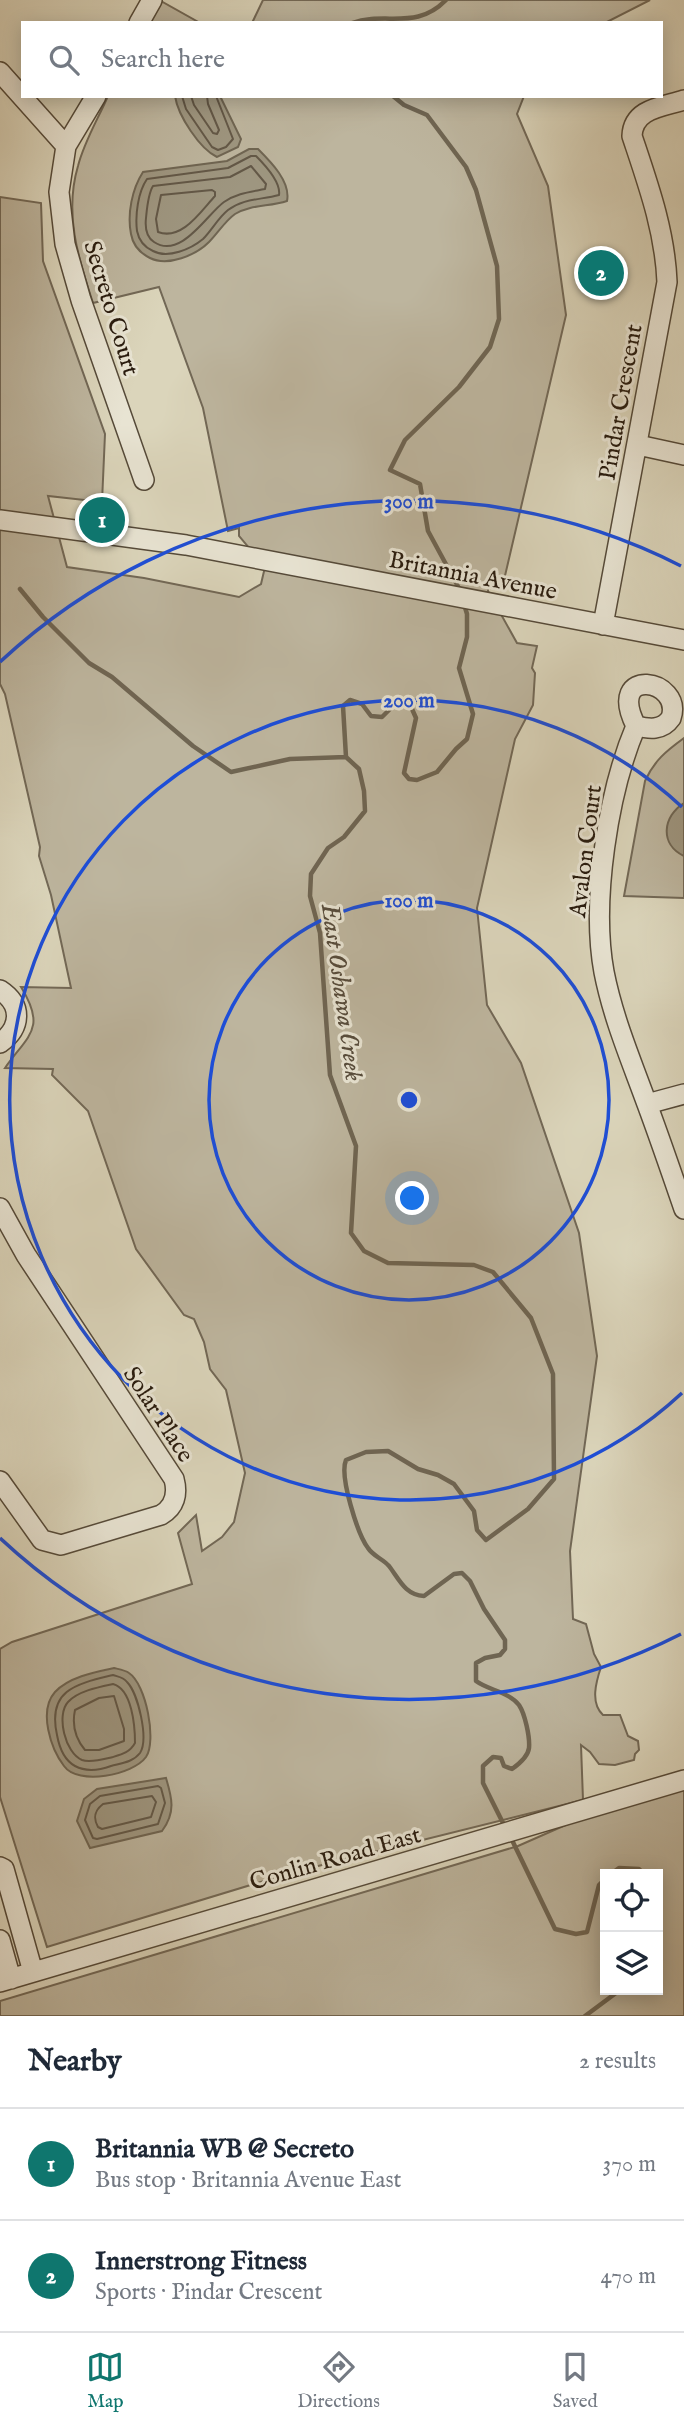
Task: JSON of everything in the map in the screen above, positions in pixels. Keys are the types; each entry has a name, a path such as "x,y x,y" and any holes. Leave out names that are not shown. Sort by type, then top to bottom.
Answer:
{"street":[{"path":"140,21 152,0"},
{"path":"0,72 21,96"},
{"path":"23,98 66,146 95,98"},
{"name":"Pindar Crescent","path":"603,625 638,445 676,281 666,259 660,225 632,136 632,126 641,115 684,100"},
{"name":"Secreto Court","path":"66,146 59,192 65,244 85,313 144,480"},
{"path":"638,445 684,455"},
{"name":"Britannia Avenue","path":"0,520 137,537 253,557 684,640"},
{"name":"Avalon Court","path":"636,726 624,761 610,821 600,903 600,941 611,1003 684,1209"},
{"path":"0,975 4,993 16,1011 16,1021 10,1036 0,1043"},
{"path":"647,1104 684,1094"},
{"name":"Solar Place","path":"0,1208 26,1255 174,1479 176,1489 174,1502 169,1510 161,1515 61,1545 42,1540 0,1481"},
{"name":"Conlin Road East","path":"6,1981 684,1780"},
{"path":"0,1867 4,1869 33,1972"},
{"path":"0,1940 6,1981"}],"shaded area":[{"path":"159,0 196,21 148,21"},
{"path":"263,0 650,0 609,21 253,21"},
{"path":"107,98 523,98 517,114 548,186 566,315 504,580 488,578 488,591 517,643 537,646 532,668 535,673 533,705 515,739 477,908 487,1005 521,1063 579,1233 597,1356 570,1551 573,1619 586,1624 594,1654 601,1667 595,1692 596,1705 603,1715 620,1715 628,1736 638,1741 639,1750 634,1760 615,1765 599,1764 581,1745 583,1800 290,1873 47,1947 0,1797 0,1649 12,1642 192,1584 178,1533 196,1515 202,1551 222,1537 234,1522 245,1473 226,1390 210,1369 204,1342 194,1319 184,1315 136,1249 88,1111 52,1075 53,1069 5,1068 27,1039 33,1022 29,1001 21,987 71,988 51,895 39,856 40,847 5,694 0,684 0,197 41,203 43,261 105,434 102,502 48,496 67,567 144,578 239,597 261,584 265,567 239,536 239,528 228,531 203,408 159,287 93,303 78,252 72,201 87,139"},
{"path":"684,738 684,898 624,896 645,781 661,757"},
{"path":"684,1781 684,2016 0,2016 0,2001 518,1846 611,1805"}],"water":[{"path":"176,98 221,98 241,139 238,147 217,157 210,153 185,122"},
{"path":"249,149 258,149 279,173 286,187 287,201 235,214 203,247 181,258 157,260 138,249 131,234 130,210 133,194 143,172 227,161"},
{"path":"684,803 684,856 670,844 667,830 672,815"},
{"path":"114,1668 127,1672 135,1679 145,1700 150,1726 149,1749 146,1757 130,1769 105,1776 81,1776 71,1772 59,1759 48,1730 47,1709 55,1692 67,1682"},
{"path":"166,1778 172,1805 162,1831 90,1848 77,1821 84,1799 97,1789"}],"waterway":[{"name":"East Oshawa Creek","path":"361,21 412,18 435,9 446,0"},
{"name":"East Oshawa Creek","path":"395,98 404,105 427,115 466,167 476,190 497,266 499,319 490,347 459,387 405,440 390,470 420,484 428,531 461,592"},
{"path":"20,589 43,617 89,663 112,677 193,746 231,772 290,759 346,757"},
{"name":"East Oshawa Creek","path":"464,604 467,637 459,668 473,714 467,739 437,772 417,780 409,779 404,773 416,718 412,709 405,703 392,707 382,717 371,716 362,704 350,700 343,706 346,757 359,769 365,811 344,837 328,848 311,874 310,896 320,933 330,1075 356,1146 351,1233 364,1251 388,1263 474,1265 493,1272 531,1318 553,1374 554,1479 528,1509 486,1540 477,1530 474,1511 454,1484 438,1475 418,1469 388,1451 366,1452 346,1460 345,1468 351,1505 359,1531 370,1551 389,1566 407,1589 417,1595 424,1596 454,1574 462,1573 470,1581 484,1609 505,1640 505,1649 500,1655 476,1663 476,1681 515,1701 521,1709 528,1732 528,1751 515,1767 512,1769 504,1766 501,1758 493,1757 483,1766 483,1783 505,1827"},
{"name":"East Oshawa Creek","path":"511,1838 555,1929 576,1934 587,1932 600,1884"},
{"name":"East Oshawa Creek","path":"618,1869 639,1869"},
{"name":"East Oshawa Creek","path":"585,2016 613,1995"}],"place":[{"name":"Innerstrong Fitness","path":"601,273"},
{"name":"Britannia WB @ Secreto","path":"102,520"}]}
